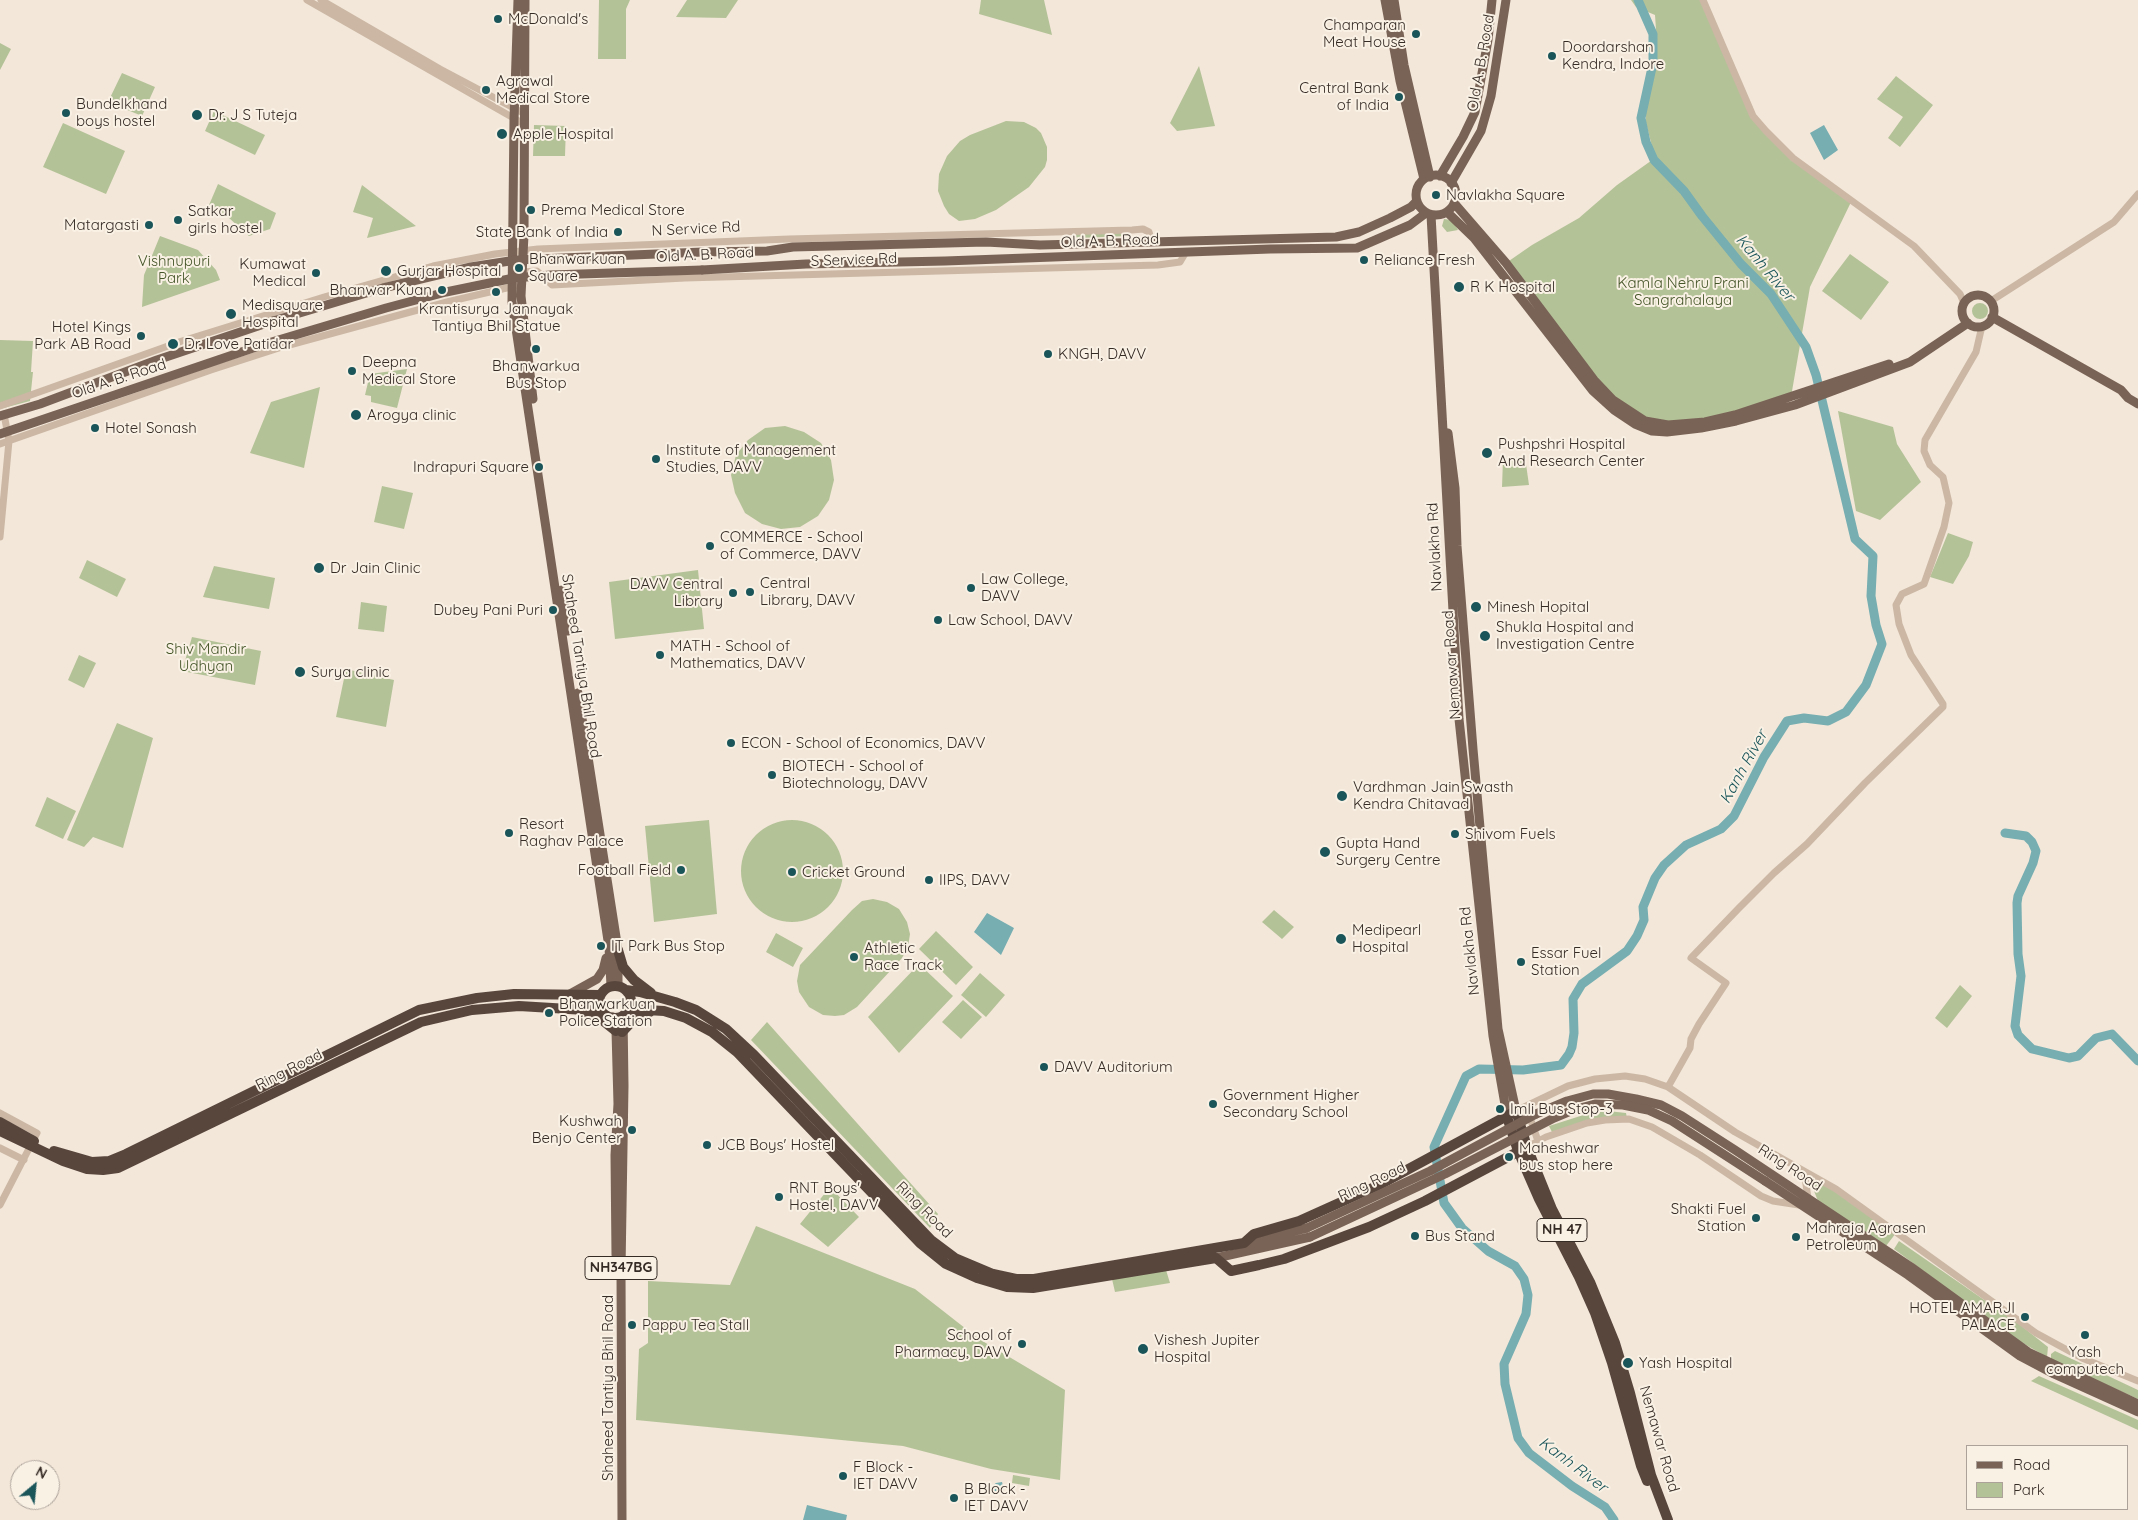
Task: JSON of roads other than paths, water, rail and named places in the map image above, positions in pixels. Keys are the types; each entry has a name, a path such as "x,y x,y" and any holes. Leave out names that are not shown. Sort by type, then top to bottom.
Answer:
{"highway":[{"path":"614,948 623,967 634,980 654,996"},
{"path":"618,987 630,999 621,1014 602,1011 599,1004 600,995 605,990 618,987"},
{"name":"Ring Road","path":"618,987 654,996 696,1010 726,1029 754,1055 931,1240 955,1258 993,1274 1016,1279 1034,1279 1244,1243"},
{"name":"Ring Road","path":"0,1131 56,1152 92,1162 109,1161 419,1010 477,998 514,994 600,995"},
{"name":"Ring Road","path":"0,1122 63,1162 87,1169 118,1168 421,1022 482,1009 519,1006 602,1011"},
{"name":"Ring Road","path":"621,1014 647,1009 686,1018 712,1032 737,1052 920,1242 946,1264 977,1278 1007,1287 1033,1288 1216,1258"},
{"path":"580,1010 601,1019 619,1032 637,1016 650,1012 676,1017 712,1032"},
{"path":"1244,1243 1254,1234 1292,1223 1338,1204 1417,1165 1511,1114"},
{"name":"Nemawar Road","path":"1511,1114 1548,1211 1603,1311 1628,1383 1651,1475 1668,1520"},
{"path":"1497,1122 1508,1156"},
{"path":"1216,1258 1231,1271 1289,1257 1369,1228 1425,1201 1523,1149"},
{"name":"Nemawar Road","path":"1567,1247 1595,1313 1612,1363 1641,1466 1663,1520"}],"main road":[{"path":"518,0 511,287 523,353"},
{"path":"523,353 521,286 525,114 525,0"},
{"path":"1385,0 1400,81 1418,156 1420,175 1412,198 1390,218"},
{"path":"1394,0 1404,65 1427,174 1417,189 1417,201 1430,217"},
{"name":"Old A. B. Road","path":"1442,172 1463,137 1475,112 1488,40 1492,0"},
{"name":"Old A. B. Road","path":"1451,183 1481,131 1490,96 1506,0"},
{"path":"1418,156 1427,174"},
{"path":"1462,164 1450,215 1474,238 1593,391 1614,410 1641,427 1667,432 1701,428 1751,417 1813,399 1835,387 1910,362 1967,321"},
{"path":"1427,174 1442,172 1456,193"},
{"name":"Old A. B. Road","path":"1,412 66,395 243,326 273,321 391,286 471,267 516,260 767,251 794,247 986,242 1040,245 1336,237 1359,232 1411,207 1417,201"},
{"path":"1454,203 1506,263 1594,380 1613,400 1638,418 1655,424 1668,425 1705,422 1735,415 1808,390 1835,387"},
{"name":"Old A. B. Road","path":"5,436 245,355 265,344 313,328 446,292 514,278 806,264 1357,248 1430,217 1450,215"},
{"name":"Navlakha Rd","path":"1430,217 1459,718 1500,1055 1511,1114"},
{"path":"760,266 760,277"},
{"path":"1975,295 1986,297 1991,301 1994,308 1992,317 1988,323 1982,326 1975,326 1967,321 1962,310 1964,303 1975,295"},
{"path":"1992,317 2121,390 2128,398 2138,404"},
{"name":"Shaheed Tantiya Bhil Road","path":"523,353 614,948"},
{"path":"614,948 618,987"},
{"path":"570,994 597,979 614,948"},
{"name":"Shaheed Tantiya Bhil Road","path":"616,1520 624,1095 619,1032 621,1014"},
{"name":"Ring Road","path":"1244,1243 1307,1228 1430,1171 1547,1109 1593,1094 1608,1094 1661,1105 1682,1116 1767,1177"},
{"name":"Ring Road","path":"1216,1258 1310,1237 1445,1174 1554,1118 1595,1104 1623,1105 1648,1110 1672,1120 1911,1267 2028,1352 2138,1404"},
{"name":"Ring Road","path":"1806,1202 2020,1356 2138,1412"},
{"name":"Shaheed Tantiya Bhil Road","path":"619,1410 622,1520"}],"street":[{"path":"307,0 515,114 525,114"},
{"path":"321,0 515,114 524,124"},
{"path":"1703,0 1754,116 1766,131 1793,158 1914,246 1960,294 1964,303"},
{"path":"1991,301 2114,222 2138,194"},
{"name":"N Service Rd","path":"243,326 355,287 460,260 523,250 751,240 1143,229 1148,232 1152,242"},
{"path":"751,240 767,251"},
{"name":"S Service Rd","path":"522,272 537,271 552,285 685,278 1158,265 1180,262 1186,252"},
{"path":"245,355 447,302 521,286"},
{"path":"1668,1087 1690,1048 1691,1039 1699,1024 1726,983 1691,958 1942,707 1943,704 1911,655 1899,624 1896,605 1902,594 1924,584 1944,527 1949,504 1943,477 1930,465 1924,451 1925,440 1976,352 1982,326"},
{"path":"0,536 5,436 1,412"},
{"path":"0,444 5,436"},
{"path":"1511,1114 1568,1086 1595,1078 1625,1076 1668,1087 1735,1132 1836,1189 2036,1334 2082,1358 2138,1381"},
{"path":"1526,1106 1538,1141"},
{"path":"0,1113 37,1133 0,1205"},
{"path":"1523,1149 1570,1128 1596,1121 1628,1119 1640,1122 1700,1155 1761,1196 1773,1201 1806,1202 1804,1171"},
{"path":"0,1148 24,1160"}],"water":[{"path":"1824,125 1838,150 1824,160 1810,133"},
{"path":"987,913 1014,928 1001,955 974,932"},
{"path":"1002,1482 1004,1490 993,1494 992,1486"},
{"path":"807,1505 847,1515 846,1520 803,1520"}],"waterway":[{"name":"Kanh River","path":"1614,1520 1605,1507 1572,1486 1529,1453 1518,1438 1505,1384 1504,1364 1526,1314 1528,1295 1524,1279 1515,1266 1488,1251 1462,1228 1444,1203 1434,1147 1466,1076 1479,1069 1523,1070 1561,1065 1572,1047 1574,1033 1573,999 1582,984 1627,951 1637,936 1644,920 1643,907 1655,878 1664,865 1686,845 1721,829 1734,816 1764,757 1787,721 1804,718 1828,721 1846,712 1866,685 1882,644 1876,625 1871,596 1873,556 1855,539 1816,375 1806,347 1771,294 1741,264 1684,191 1654,160 1646,142 1641,118 1653,63 1653,34 1638,0"},
{"path":"2005,833 2026,836 2032,842 2036,851 2017,903 2018,954 2021,976 2015,1026 2018,1035 2032,1049 2069,1058 2078,1056 2096,1038 2112,1034 2138,1061"}],"place":[{"name":"McDonald's","path":"498,19"},
{"name":"Champaran Meat House","path":"1416,34"},
{"name":"Doordarshan Kendra, Indore","path":"1552,56"},
{"name":"Agrawal Medical Store","path":"486,90"},
{"name":"Central Bank of India","path":"1399,97"},
{"name":"Bundelkhand boys hostel","path":"66,113"},
{"name":"Dr. J S Tuteja","path":"197,115"},
{"name":"Apple Hospital","path":"502,134"},
{"name":"Navlakha Square","path":"1436,195"},
{"name":"Prema Medical Store","path":"531,210"},
{"name":"Satkar girls hostel","path":"178,220"},
{"name":"Matargasti","path":"149,225"},
{"name":"State Bank of India","path":"618,232"},
{"name":"Reliance Fresh","path":"1364,260"},
{"name":"Bhanwarkuan Square","path":"519,268"},
{"name":"Gurjar Hospital","path":"386,271"},
{"name":"Kumawat Medical","path":"316,273"},
{"name":"R K Hospital","path":"1459,287"},
{"name":"Bhanwar Kuan","path":"442,290"},
{"name":"Krantisurya Jannayak Tantiya Bhil Statue","path":"496,292"},
{"name":"Medisquare Hospital","path":"231,314"},
{"name":"Hotel Kings Park AB Road","path":"141,336"},
{"name":"Dr. Love Patidar","path":"173,344"},
{"name":"Bhanwarkua Bus Stop","path":"536,349"},
{"name":"KNGH, DAVV","path":"1048,354"},
{"name":"Deepna Medical Store","path":"352,371"},
{"name":"Arogya clinic","path":"356,415"},
{"name":"Hotel Sonash","path":"95,428"},
{"name":"Pushpshri Hospital And Research Center","path":"1487,453"},
{"name":"Institute of Management Studies, DAVV","path":"656,459"},
{"name":"Indrapuri Square","path":"539,467"},
{"name":"COMMERCE - School of Commerce, DAVV","path":"710,546"},
{"name":"Dr Jain Clinic","path":"319,568"},
{"name":"Law College, DAVV","path":"971,588"},
{"name":"Central Library, DAVV","path":"750,592"},
{"name":"DAVV Central Library","path":"733,593"},
{"name":"Minesh Hopital","path":"1476,607"},
{"name":"Dubey Pani Puri","path":"553,610"},
{"name":"Law School, DAVV","path":"938,620"},
{"name":"Shukla Hospital and Investigation Centre","path":"1485,636"},
{"name":"MATH - School of Mathematics, DAVV","path":"660,655"},
{"name":"Surya clinic","path":"300,672"},
{"name":"ECON - School of Economics, DAVV","path":"731,743"},
{"name":"BIOTECH - School of Biotechnology, DAVV","path":"772,775"},
{"name":"Vardhman Jain Swasth Kendra Chitavad","path":"1342,796"},
{"name":"Resort Raghav Palace","path":"509,833"},
{"name":"Shivom Fuels","path":"1455,834"},
{"name":"Gupta Hand Surgery Centre","path":"1325,852"},
{"name":"Football Field","path":"681,870"},
{"name":"Cricket Ground","path":"792,872"},
{"name":"IIPS, DAVV","path":"929,880"},
{"name":"Medipearl Hospital","path":"1341,939"},
{"name":"IT Park Bus Stop","path":"601,946"},
{"name":"Athletic Race Track","path":"854,957"},
{"name":"Essar Fuel Station","path":"1521,962"},
{"name":"Bhanwarkuan Police Station","path":"549,1013"},
{"name":"DAVV Auditorium","path":"1044,1067"},
{"name":"Government Higher Secondary School","path":"1213,1104"},
{"name":"Imli Bus Stop-3","path":"1500,1109"},
{"name":"Kushwah Benjo Center","path":"632,1130"},
{"name":"JCB Boys' Hostel","path":"707,1145"},
{"name":"Maheshwar bus stop here","path":"1509,1157"},
{"name":"RNT Boys' Hostel, DAVV","path":"779,1197"},
{"name":"Shakti Fuel Station","path":"1756,1218"},
{"name":"Bus Stand","path":"1415,1236"},
{"name":"Mahraja Agrasen Petroleum","path":"1796,1237"},
{"name":"HOTEL AMARJI PALACE","path":"2025,1317"},
{"name":"Pappu Tea Stall","path":"632,1325"},
{"name":"Yash computech","path":"2085,1335"},
{"name":"School of Pharmacy, DAVV","path":"1022,1344"},
{"name":"Vishesh Jupiter Hospital","path":"1143,1349"},
{"name":"Yash Hospital","path":"1628,1363"},
{"name":"F Block - IET DAVV","path":"843,1476"},
{"name":"B Block - IET DAVV","path":"954,1498"}],"park label":[{"name":"Vishnupuri Park","path":"174,270"},
{"name":"Kamla Nehru Prani Sangrahalaya","path":"1683,292"},
{"name":"Shiv Mandir Udhyan","path":"206,658"}]}
